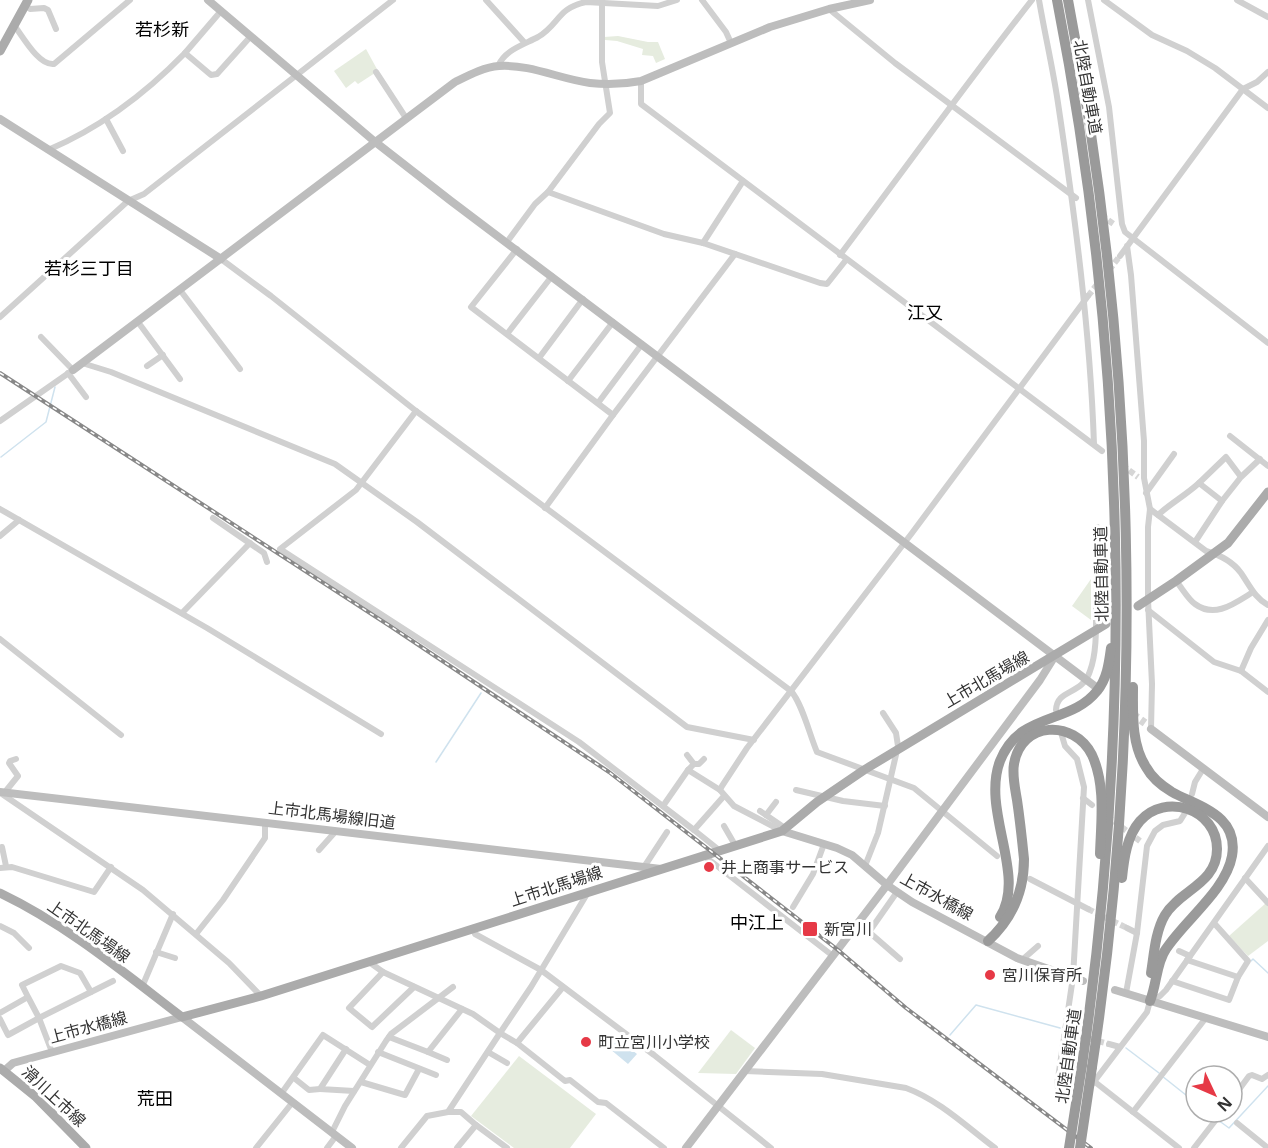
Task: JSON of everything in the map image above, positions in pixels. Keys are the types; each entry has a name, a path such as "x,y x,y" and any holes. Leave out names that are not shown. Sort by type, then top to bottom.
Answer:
{"highway":[{"name":"北陸自動車道","path":"1057,0 1082,137 1103,302 1116,525 1114,729 1108,837 1080,1148"},
{"name":"北陸自動車道","path":"1068,0 1092,136 1112,298 1125,481 1128,629 1114,893 1099,1022 1069,1148"},
{"path":"988,941 994,926 1006,908 1010,892 995,801 996,772 1006,748 1016,737 1030,726 1079,706 1089,699 1101,685 1108,670 1112,640 1116,525"},
{"path":"1127,578 1134,728 1141,758 1152,776 1167,789 1216,814 1227,827 1233,847 1230,862 1222,879 1165,950 1150,1001"},
{"path":"988,941 999,930 1017,903 1024,875 1023,842 1014,774 1016,756 1029,737 1037,732 1054,729 1071,733 1083,742 1098,772 1101,799 1097,954"},
{"path":"1099,1022 1129,840 1138,823 1149,813 1169,806 1184,807 1201,815 1211,827 1216,842 1216,857 1205,879 1177,901 1165,915 1159,929 1154,954 1149,985 1150,1001"}],"main road":[{"path":"0,51 24,2"},
{"path":"1138,606 1148,605 1176,581 1215,554 1235,536 1268,492"},
{"name":"上市北馬場線","path":"0,893 43,915 66,930 182,1017 261,996 782,831 824,797 864,770 1106,624"},
{"name":"滑川上市線","path":"2,1069 36,1097 86,1148"}],"street":[{"path":"14,25 41,61 48,65 54,64 130,0"},
{"path":"208,0 374,141 1096,687"},
{"path":"0,317 128,201 144,194 393,0"},
{"path":"486,0 524,42"},
{"path":"498,66 501,59 524,42 540,36 567,9 586,1 658,6 677,0"},
{"path":"702,0 726,32 731,43"},
{"path":"0,421 138,322 374,141 455,82 498,66 516,66 590,83 641,81 770,27 829,9 870,0"},
{"path":"840,255 1032,0"},
{"path":"1040,0 1073,196 1089,357 1094,444"},
{"path":"1088,0 1109,107 1118,224 1132,239 1268,343"},
{"path":"1104,0 1152,35 1187,51 1268,108"},
{"path":"1237,0 1268,17"},
{"path":"24,2 30,9 48,10 56,29"},
{"path":"507,242 535,204 549,192 599,123 610,113 602,62 602,3"},
{"path":"829,9 862,37 1073,196"},
{"path":"48,150 82,134 157,82 221,11"},
{"path":"184,53 211,75 217,75 251,36"},
{"path":"376,72 406,118"},
{"path":"1120,256 1244,89 1257,82 1268,72"},
{"path":"641,81 641,104 1102,451"},
{"path":"106,118 123,151"},
{"path":"0,119 221,259 416,411 791,691 797,698 817,752 918,790 997,856"},
{"path":"703,243 743,181"},
{"path":"549,192 664,234 703,243 827,284 846,260"},
{"path":"1127,246 1142,421 1141,477 1150,509 1148,605 1152,684 1148,726 1268,817"},
{"path":"516,249 471,307 613,415"},
{"path":"545,508 735,254"},
{"path":"507,334 552,276"},
{"path":"180,290 240,369"},
{"path":"694,830 722,793 754,740 1088,296"},
{"path":"539,358 583,299"},
{"path":"138,322 180,379"},
{"path":"568,381 613,322"},
{"path":"41,337 70,372 86,397"},
{"path":"598,403 642,344"},
{"path":"147,366 163,355"},
{"path":"82,363 111,372 335,464 687,727 754,740"},
{"path":"416,411 356,490 280,549 579,742 719,850"},
{"path":"1230,436 1268,466"},
{"path":"1146,493 1174,454"},
{"path":"1158,515 1173,501 1182,498 1226,457 1241,477"},
{"path":"1195,542 1222,501 1241,477 1260,459"},
{"path":"1199,483 1222,501"},
{"path":"0,509 182,614 381,734"},
{"path":"1150,509 1206,551 1233,564 1253,592 1268,606"},
{"path":"213,518 264,553 267,562"},
{"path":"0,536 19,520"},
{"path":"1056,710 1056,702 1059,698 1076,690 1087,680 1093,662 1096,630 1097,527"},
{"path":"182,614 250,543"},
{"path":"1176,581 1194,604 1211,612 1228,608 1253,592"},
{"path":"1148,605 1214,662 1241,671 1268,692"},
{"path":"1241,671 1251,648 1268,620"},
{"path":"0,639 121,735"},
{"path":"686,1148 887,885 1040,680 1055,656"},
{"path":"865,866 878,832 898,746 896,733 883,713"},
{"path":"1062,736 1065,746 1077,759 1084,787 1073,977 1057,1085 1061,1093 1079,1100 1095,1082 1147,1012 1150,1001 1160,996 1172,981 1268,846"},
{"path":"687,755 694,764"},
{"path":"16,759 9,763 18,776 2,792 111,867 173,914 229,963 261,996"},
{"path":"663,806 688,770 704,759"},
{"path":"1192,794 1195,782 1203,769"},
{"path":"688,770 722,793 734,806 782,831"},
{"path":"796,790 824,797 885,806"},
{"name":"上市北馬場線旧道","path":"2,792 662,869"},
{"path":"1083,798 1092,805"},
{"path":"776,802 763,813 782,826 782,831"},
{"path":"1126,993 1137,933 1147,846 1155,831 1163,825 1180,821 1185,813"},
{"path":"196,934 251,861 264,838 266,823"},
{"path":"724,826 735,845"},
{"path":"319,850 336,831"},
{"name":"上市水橋線","path":"782,831 852,855 897,892 1022,960 1083,981"},
{"path":"644,867 667,832"},
{"path":"1140,841 1147,846"},
{"path":"793,907 813,874 824,844"},
{"path":"2,847 3,867 94,892 111,867"},
{"path":"703,855 833,956"},
{"path":"1245,878 1268,903"},
{"path":"1030,879 1088,909"},
{"path":"448,1112 541,970 588,891"},
{"path":"868,933 897,892"},
{"path":"142,987 173,914"},
{"path":"1172,981 1229,1000 1248,961 1214,923"},
{"path":"857,924 900,959"},
{"path":"0,926 14,933 29,948"},
{"path":"472,928 475,934 541,970 654,1055 771,1148"},
{"path":"1127,928 1137,933"},
{"path":"1022,960 1038,946"},
{"path":"1179,951 1189,958 1240,975"},
{"path":"156,952 175,958"},
{"path":"369,962 383,972 462,1009 517,1043 564,1081 570,1080 598,1102 606,1103 664,1148"},
{"path":"52,1052 39,1018 22,986 61,966 80,973 91,992"},
{"path":"383,972 349,1008 372,1027 414,987"},
{"path":"0,1018 8,1035 113,981"},
{"path":"327,1148 354,1091 389,1037 453,987"},
{"path":"517,1043 563,987"},
{"path":"1115,990 1268,1037"},
{"path":"0,1013 28,997"},
{"path":"428,1052 462,1009"},
{"path":"182,1017 352,1148"},
{"name":"上市水橋線","path":"2,1069 13,1063 182,1017"},
{"path":"1133,1112 1205,1019"},
{"path":"1064,1031 1072,1034"},
{"path":"281,1094 323,1035 370,1065"},
{"path":"389,1037 447,1060"},
{"path":"1109,1044 1120,1047"},
{"path":"320,1089 346,1050"},
{"path":"378,1052 436,1075"},
{"path":"488,1052 507,1063"},
{"path":"361,1082 405,1095 419,1069"},
{"path":"745,1071 822,1074 906,1088 917,1092 944,1109 994,1148"},
{"path":"1244,1082 1249,1076 1262,1079 1268,1075"},
{"path":"294,1078 309,1090 354,1091"},
{"path":"1095,1082 1179,1148"},
{"path":"256,1148 292,1103"},
{"path":"401,1148 427,1116 448,1112 461,1112 507,1148"},
{"path":"1194,1148 1213,1124"},
{"path":"1238,1124 1268,1148"},
{"path":"457,1148 476,1125"}],"shaded area":[{"path":"618,36 658,42 665,59 656,63 653,56 642,55 643,49 605,40 604,37"},
{"path":"366,49 378,71 358,84 355,81 346,88 334,71"},
{"path":"1091,579 1091,620 1072,606"},
{"path":"1266,903 1268,905 1268,941 1248,956 1229,936"},
{"path":"731,1030 755,1048 736,1074 698,1073"},
{"path":"519,1056 596,1114 570,1148 514,1148 471,1116"}],"water":[{"path":"618,1039 637,1054 628,1064 610,1049"}],"waterway":[{"path":"1,457 46,422 55,387"},
{"path":"436,762 481,693"},
{"path":"1251,961 1253,959 1268,973"},
{"path":"950,1035 976,1005 1060,1028"},
{"path":"1069,1030 1081,1034"},
{"path":"1126,1048 1159,1073"},
{"path":"1162,1076 1184,1093"},
{"path":"1244,1112 1268,1086"},
{"path":"1224,1124 1229,1128 1233,1124"}],"tunnel":[{"path":"1101,215 1115,225"},
{"path":"1109,270 1120,256"},
{"path":"1088,296 1099,282"},
{"path":"1122,465 1138,477"},
{"path":"1131,713 1145,723"},
{"path":"1107,816 1140,841"},
{"path":"1088,909 1127,928"},
{"path":"1072,1034 1109,1044"}],"railway":[{"path":"0,373 390,626 609,772 838,950 906,1008 1091,1148"}],"place":[{"name":"井上商事サービス","path":"709,867"},
{"name":"新宮川","path":"810,929"},
{"name":"宮川保育所","path":"990,975"},
{"name":"町立宮川小学校","path":"586,1042"}],"district":[{"name":"若杉新","path":"162,30"},
{"name":"若杉三丁目","path":"89,269"},
{"name":"江又","path":"925,313"},
{"name":"中江上","path":"757,923"},
{"name":"荒田","path":"155,1099"}]}
